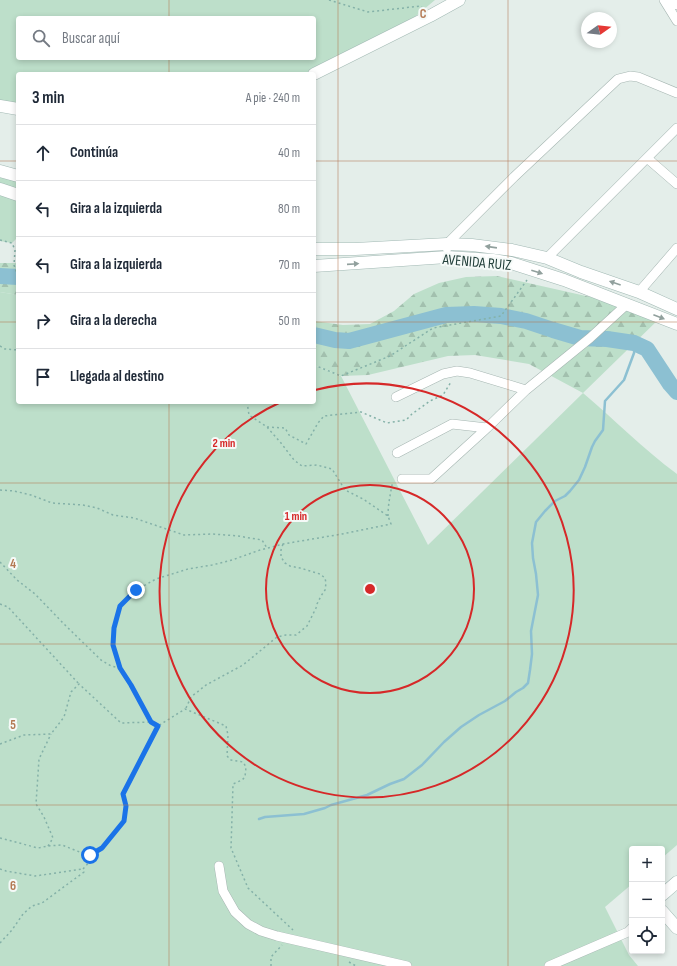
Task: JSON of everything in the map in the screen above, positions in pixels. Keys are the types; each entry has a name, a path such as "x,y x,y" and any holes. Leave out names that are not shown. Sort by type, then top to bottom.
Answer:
{"street":[{"path":"316,73 460,0"},
{"path":"664,0 677,21"},
{"path":"667,0 677,5"},
{"path":"447,258 447,244 514,177 618,79 630,76 638,77 677,93"},
{"path":"0,106 16,109"},
{"path":"547,258 677,128"},
{"path":"647,158 677,184"},
{"path":"0,172 16,176"},
{"path":"0,189 16,194"},
{"name":"AVENIDA RUIZ","path":"316,249 355,249 447,244 472,245 512,250 547,258 581,272 640,292 677,309"},
{"path":"640,292 677,248"},
{"name":"AVENIDA RUIZ","path":"316,266 447,258 493,260 511,263 564,280 677,324"},
{"path":"402,479 431,479 526,390 590,338 626,304"},
{"path":"396,397 443,374 457,371 470,373 526,390"},
{"path":"397,453 452,424 487,428"},
{"path":"219,866 223,891 235,912 248,924 261,931 407,966"},
{"path":"665,892 677,882"},
{"path":"665,914 677,928"},
{"path":"549,966 629,931"}],"path":[{"path":"329,0 368,12 421,6 430,16"},
{"path":"0,240 12,243 15,250 14,265 16,271"},
{"path":"316,366 341,376 390,356 433,328 501,316 530,275"},
{"path":"0,346 5,349 16,350"},
{"path":"267,426 285,428 290,435 306,444 318,423 324,416 361,412 386,423 406,420 430,401 443,395 457,371"},
{"path":"247,404 249,415 267,426 294,460 302,466 316,465 332,469 345,490 388,516"},
{"path":"151,722 120,668 113,645 114,628 120,606 136,590 156,579 188,569 232,560 267,548 391,524 388,516 388,504 392,485 402,479"},
{"path":"0,490 14,491 31,495 52,503 83,505 97,508 113,515 134,518 184,535 213,534 262,540 267,548"},
{"path":"0,943 12,930 23,914 32,906 42,902 84,872 83,869 124,821 126,806 123,794 158,726 185,709 190,697 206,685 243,665 277,637 296,635 307,626 325,590 325,578 320,574 290,566 285,563 281,557 283,544"},
{"path":"0,562 17,580 35,594 101,660 110,666 120,668"},
{"path":"0,604 8,607 79,684 121,723 151,722 158,726"},
{"path":"48,846 53,838 44,817 36,804 39,759 51,734 64,717 71,692 79,684"},
{"path":"185,709 226,726 228,736 227,756 231,760 243,762 246,767 245,777 233,784 231,848 248,888 299,935 284,943 275,952 271,957 271,966"},
{"path":"0,744 24,735 51,734"},
{"path":"0,838 38,848 62,845 90,855 102,848"},
{"path":"0,869 35,876 83,869"},
{"path":"345,960 356,966"}],"green space":[{"path":"0,0 435,0 380,46 316,72 16,72 16,110 0,108"},
{"path":"0,173 16,177 16,239 12,243 0,241"},
{"path":"0,263 16,263 16,295 0,292"},
{"path":"497,276 626,305 661,317 583,393 529,364 475,355 448,356 368,375 341,376 316,366 316,321 343,325 370,324 394,311 414,294 439,283 466,277"},
{"path":"0,292 16,295 16,404 316,404 316,366 341,376 428,545 583,393 641,445 677,474 677,845 665,855 665,846 629,846 629,887 605,907 629,955 638,966 0,966"}],"waterway":[{"path":"0,276 16,277"},
{"path":"316,335 335,340 349,341 446,315 474,314 501,316 526,321 580,338 607,339 634,343 647,349 677,392"},
{"path":"259,819 265,817 304,814 367,795 404,779 422,765 461,727 505,701 528,683 532,654 531,631 538,595 532,543 536,522 555,501 565,496 579,480 592,447 603,430 605,401 624,380 634,353 634,343"}],"route":[{"path":"90,855 102,848 124,821 126,806 123,794 158,726 151,722 120,668 113,645 114,628 120,606 136,590"}]}
